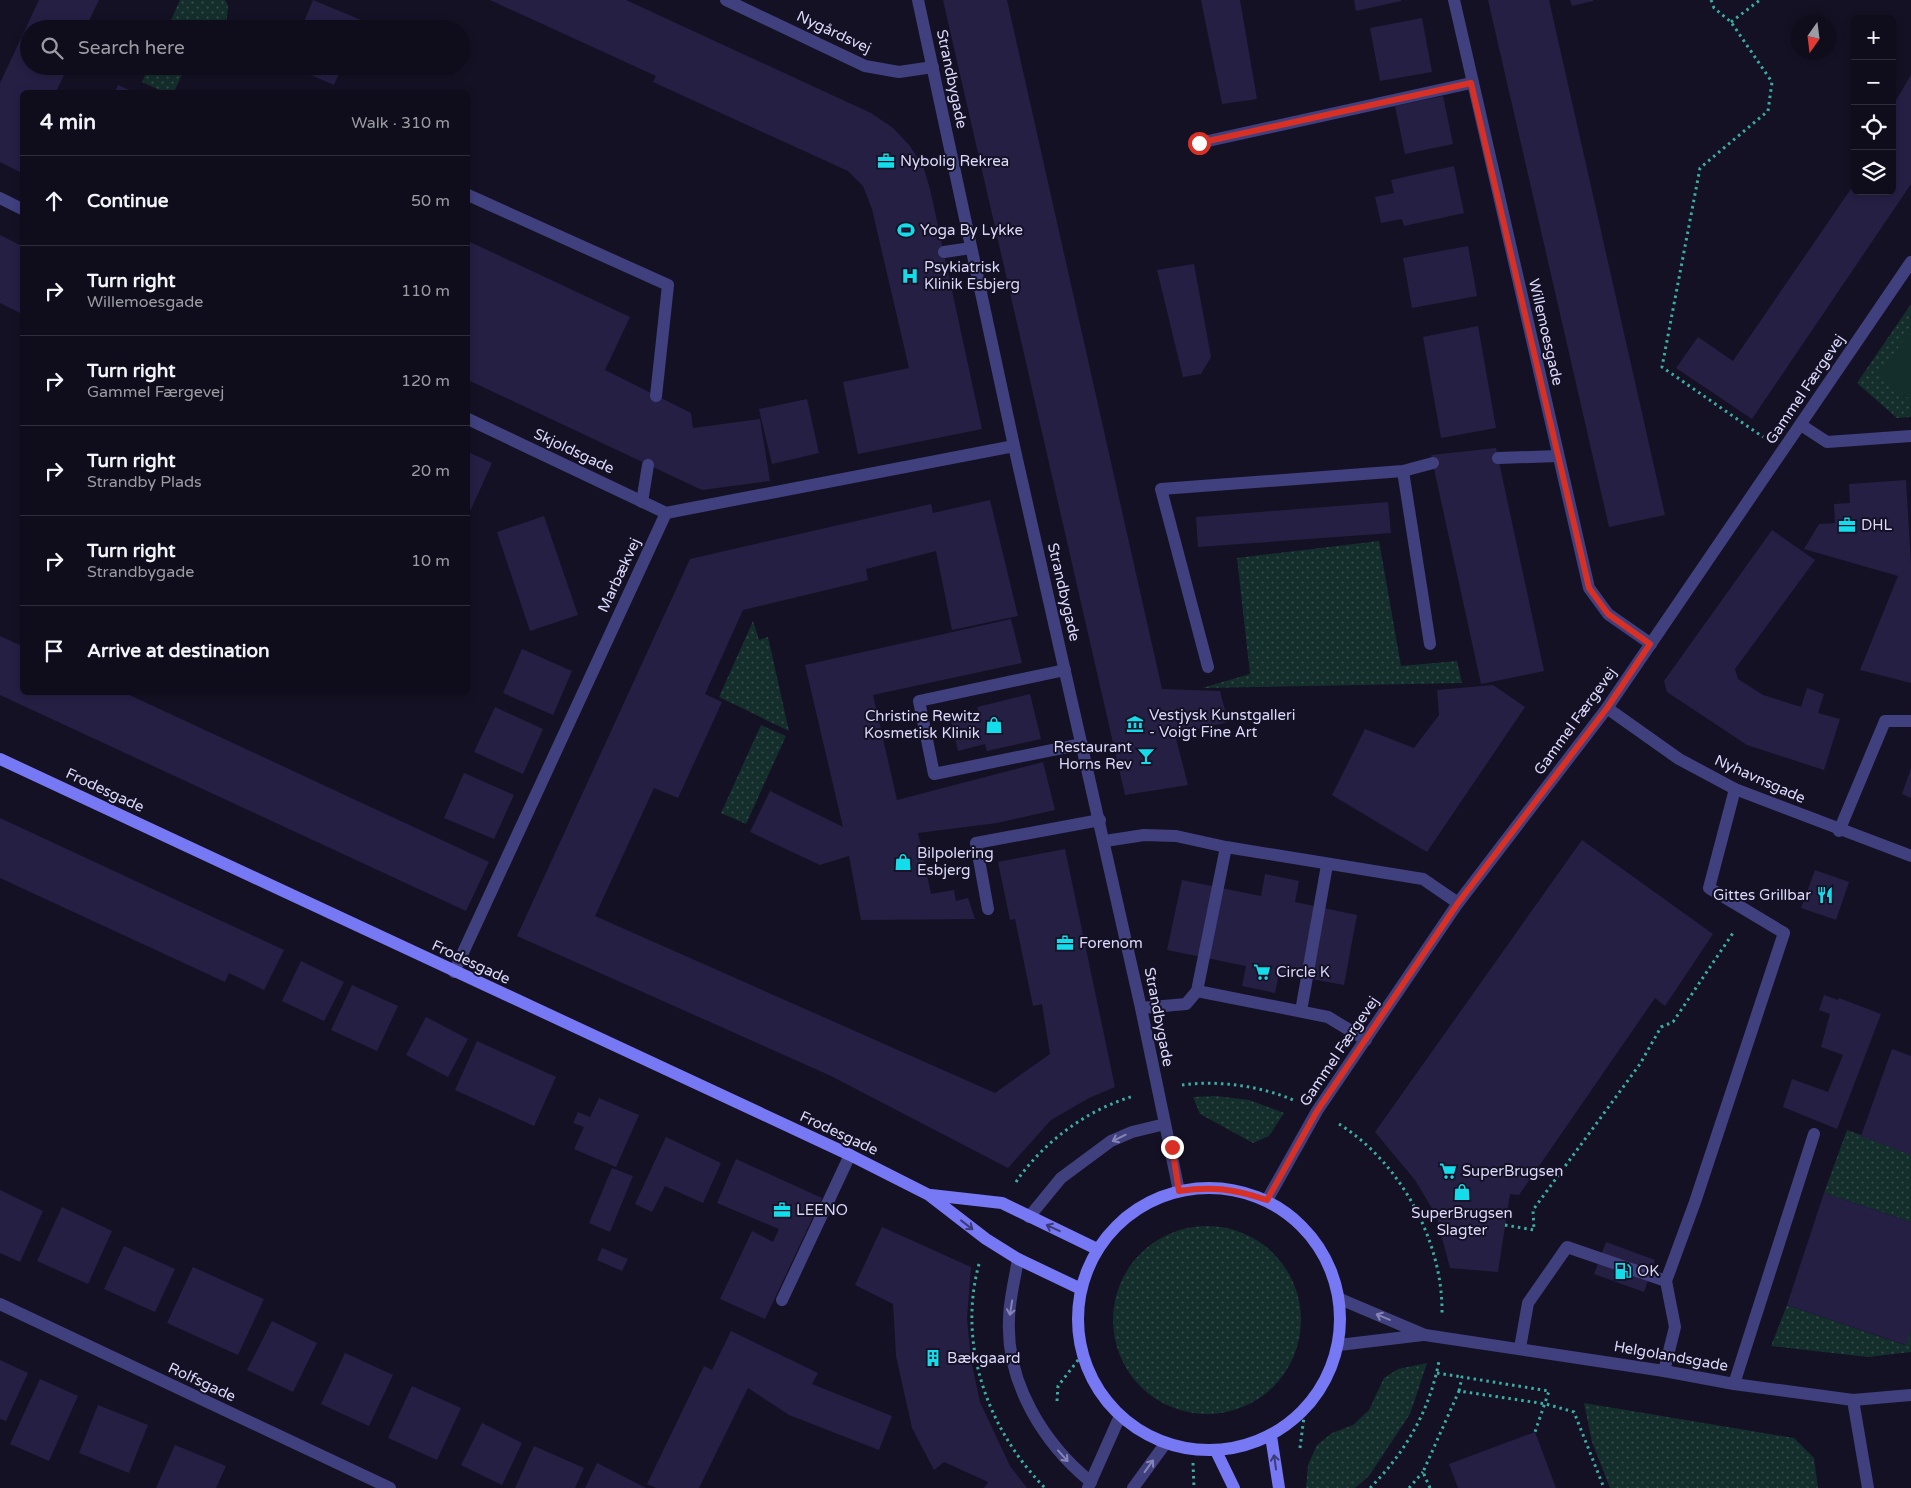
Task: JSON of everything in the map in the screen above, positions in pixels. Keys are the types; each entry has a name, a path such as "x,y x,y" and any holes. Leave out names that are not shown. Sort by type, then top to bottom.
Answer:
{"main road":[{"name":"Frodesgade","path":"0,759 929,1194 986,1239 1018,1260 1081,1289"},
{"path":"1209,1187 1238,1191 1267,1200 1294,1218 1315,1241 1332,1268 1340,1299 1342,1322 1339,1345 1332,1369 1320,1391 1305,1410 1271,1436 1235,1448 1216,1451 1193,1450 1165,1444 1141,1432 1120,1416 1097,1388 1082,1355 1078,1311 1081,1289 1097,1249 1119,1222 1147,1203 1179,1191 1209,1187"},
{"name":"Frodesgade","path":"929,1194 1002,1203 1097,1249"},
{"path":"1271,1436 1279,1488"},
{"path":"1216,1451 1234,1488"}],"street":[{"name":"Nygårdsvej","path":"726,0 865,66 898,72 933,67"},
{"name":"Strandbygade","path":"918,0 1014,446 1100,820 1179,1191"},
{"name":"Willemoesgade","path":"1454,0 1471,83 1589,588 1608,614 1650,644"},
{"path":"1199,143 1471,83"},
{"path":"470,196 668,285 656,396"},
{"path":"0,198 20,208"},
{"path":"944,252 972,248"},
{"name":"Gammel Færgevej","path":"1267,1200 1317,1111 1458,903 1607,708 1911,262"},
{"name":"Skjoldsgade","path":"470,420 666,512"},
{"path":"1801,425 1827,442 1911,436"},
{"path":"666,512 1014,446"},
{"path":"1498,458 1558,456"},
{"path":"1208,666 1161,489 1403,471 1433,463"},
{"path":"642,502 648,465"},
{"path":"1403,471 1430,644"},
{"name":"Marbækvej","path":"454,972 666,512"},
{"path":"1065,670 919,701 934,774 1082,744"},
{"name":"Nyhavnsgade","path":"1607,708 1679,759 1735,789 1839,831 1911,856"},
{"path":"1839,831 1885,721 1911,721"},
{"path":"1664,1371 1675,1327 1666,1281 1695,1202 1784,933 1708,888 1735,789"},
{"path":"988,908 976,843 1100,820"},
{"path":"1104,841 1144,835 1176,836 1226,848 1423,880 1458,903"},
{"path":"1141,1008 1186,1004 1197,992 1226,848"},
{"path":"1301,1011 1327,865"},
{"path":"1197,992 1328,1016 1366,1040"},
{"path":"1029,1217 1061,1178 1111,1141 1132,1132 1166,1124"},
{"path":"1734,1384 1814,1134"},
{"path":"782,1300 850,1156"},
{"path":"1520,1348 1528,1303 1567,1247 1666,1281"},
{"path":"1018,1260 1008,1320 1012,1356 1026,1402 1040,1427 1090,1485 1120,1416"},
{"name":"Helgolandsgade","path":"1340,1299 1425,1335"},
{"name":"Rolfsgade","path":"0,1304 390,1488"},
{"name":"Helgolandsgade","path":"1339,1345 1425,1335 1520,1348 1734,1384 1853,1400 1911,1395"},
{"path":"1853,1400 1868,1488"},
{"path":"1133,1488 1165,1444"}],"path":[{"path":"1711,0 1714,8 1731,22 1772,82 1768,111 1700,168 1662,367 1783,452"},
{"path":"1731,22 1760,0"},
{"path":"1505,1225 1534,1230 1533,1210 1640,1064 1661,1027 1673,1022 1748,912"},
{"path":"1317,1111 1346,1129 1372,1151 1395,1177 1413,1205 1428,1237 1438,1269 1442,1303 1442,1337 1437,1373 1425,1409 1408,1441 1387,1471 1370,1488"},
{"path":"1437,1373 1548,1391 1546,1404 1535,1432"},
{"path":"1409,1488 1424,1472 1459,1391 1462,1377"},
{"path":"1459,1391 1546,1404 1574,1412 1604,1488"},
{"path":"1193,1450 1194,1488"},
{"path":"1424,1472 1430,1488"}],"green space":[{"path":"180,0 225,0 228,5 227,20 171,20"},
{"path":"145,75 182,75 175,90 160,90 142,82"},
{"path":"1911,304 1911,417 1897,418 1857,383"},
{"path":"1911,329 1911,401 1880,374"},
{"path":"1379,541 1401,666 1457,661 1462,683 1202,688 1250,674 1237,558"},
{"path":"753,621 759,640 768,637 789,731 719,697"},
{"path":"761,725 786,736 746,824 721,813"},
{"path":"1216,1096 1249,1100 1284,1113 1269,1136 1253,1143 1200,1114 1193,1097"},
{"path":"1847,1130 1911,1153 1911,1222 1824,1193"},
{"path":"1207,1226 1234,1230 1251,1237 1273,1254 1290,1276 1297,1293 1301,1320 1297,1347 1290,1364 1273,1386 1251,1403 1234,1410 1207,1414 1180,1410 1163,1403 1141,1386 1124,1364 1117,1347 1113,1320 1117,1293 1124,1276 1141,1254 1163,1237 1180,1230"},
{"path":"1787,1305 1905,1345 1911,1329 1911,1352 1868,1357 1771,1346"},
{"path":"1427,1363 1410,1414 1369,1476 1355,1488 1306,1488 1308,1465 1317,1445 1332,1433 1353,1425 1369,1410 1384,1378 1398,1369"},
{"path":"1584,1403 1794,1438 1814,1458 1818,1488 1610,1488 1592,1442"}],"building":[{"path":"39,0 99,0 89,20 30,20"},
{"path":"313,0 361,20 305,20"},
{"path":"490,0 626,0 871,113 893,128 909,145 923,166 930,189 982,429 858,454 843,382 909,368 872,209 863,186 848,171 653,82 656,76"},
{"path":"943,0 1007,0 1162,689 1220,691 1228,722 1175,735 1188,785 1125,795"},
{"path":"1201,0 1240,0 1257,99 1222,104"},
{"path":"1354,0 1401,0 1401,1 1356,11"},
{"path":"1488,0 1549,0 1665,515 1609,527"},
{"path":"1570,0 1593,0 1593,1 1572,6"},
{"path":"1422,18 1432,72 1380,81 1370,28"},
{"path":"20,40 20,75 64,75 57,90 20,90 20,172 0,162 0,83"},
{"path":"311,75 338,75 334,85"},
{"path":"1911,75 1911,184 1752,419 1676,368 1698,337 1733,361 1851,189 1851,195 1896,195 1896,100"},
{"path":"118,85 129,90 116,90"},
{"path":"1443,96 1453,144 1405,154 1395,106"},
{"path":"1454,166 1464,213 1404,226 1402,219 1381,223 1375,197 1394,193 1391,180"},
{"path":"0,235 20,245 20,313 0,303"},
{"path":"470,242 630,317 605,370 691,413 693,428 760,419 770,481 702,490 470,381"},
{"path":"1468,246 1477,296 1412,308 1403,258"},
{"path":"1194,264 1211,357 1201,374 1183,377 1157,270"},
{"path":"1478,326 1496,428 1441,438 1423,337"},
{"path":"807,399 819,453 772,464 759,409"},
{"path":"1496,448 1544,671 1481,684 1431,455"},
{"path":"470,453 492,463 470,512"},
{"path":"1906,480 1911,564 1911,683 1860,670 1898,576 1804,549 1819,524 1835,523 1834,504 1850,503 1849,484"},
{"path":"990,500 1018,616 952,630 936,551 866,569 868,580 743,610 705,694 722,702 678,798 654,788 595,916 995,1093 1050,1054 1042,1004 1033,1006 1015,919 1010,920 998,862 1065,849 1115,1087 1089,1098 1051,1120 1008,1168 829,1075 517,936 690,559 931,504 933,513"},
{"path":"1388,502 1391,533 1198,547 1196,517"},
{"path":"544,516 578,615 530,631 497,532"},
{"path":"1772,530 1815,560 1735,669 1738,679 1763,695 1801,707 1807,688 1824,694 1818,713 1840,719 1824,770 1747,745 1667,692 1664,681"},
{"path":"1011,619 1022,663 873,695 897,800 1043,762 1055,810 997,823 918,833 931,894 954,890 956,901 968,898 975,919 861,920 849,856 820,865 750,832 770,791 843,827 805,665"},
{"path":"0,636 20,645 20,695 129,695 489,862 466,911 0,695"},
{"path":"522,649 572,671 553,715 503,693"},
{"path":"1493,685 1525,707 1427,852 1332,795 1365,729 1414,748 1439,715 1437,690"},
{"path":"1030,694 1041,739 987,751 985,744 958,751 951,720 979,714 977,707"},
{"path":"495,707 543,729 523,774 474,752"},
{"path":"1911,768 1911,798 1902,794"},
{"path":"464,773 514,795 494,839 444,818"},
{"path":"0,818 284,950 264,990 229,973 225,982 0,878"},
{"path":"1582,840 1713,934 1665,1006 1655,998 1519,1195 1510,1194 1498,1272 1450,1268 1436,1215 1415,1180 1375,1132"},
{"name":"Gittes Grillbar","path":"1815,870 1849,882 1836,920 1801,908"},
{"name":"Circle K","path":"1265,874 1299,881 1295,902 1357,915 1344,985 1279,973 1275,993 1242,986 1246,966 1167,950 1182,880 1261,896"},
{"path":"301,961 344,982 324,1021 282,1001"},
{"path":"352,985 398,1006 377,1051 331,1030"},
{"path":"1824,995 1838,1000 1839,998 1881,1014 1837,1129 1783,1107 1792,1079 1828,1092 1843,1055 1821,1047 1830,1014 1819,1010"},
{"path":"426,1017 468,1039 448,1077 406,1055"},
{"path":"477,1041 556,1077 534,1126 455,1090"},
{"path":"1892,1049 1911,1056 1911,1155 1861,1136"},
{"path":"599,1098 639,1115 616,1167 574,1149 584,1127 573,1123 578,1112 590,1117"},
{"path":"666,1137 721,1163 703,1203 665,1186 652,1212 635,1204"},
{"path":"736,1159 822,1198 765,1319 720,1299 752,1231 773,1242 779,1229 717,1203"},
{"path":"612,1168 633,1176 610,1232 589,1223"},
{"path":"0,1190 43,1211 20,1262 0,1253"},
{"path":"1824,1193 1911,1222 1911,1329 1906,1345 1787,1305"},
{"path":"62,1207 112,1231 88,1284 37,1261"},
{"name":"Bækgaard","path":"882,1227 971,1267 967,1318 971,1360 980,1402 1010,1466 1027,1488 984,1488 988,1482 944,1462 934,1470 912,1428 896,1356 893,1304 855,1285"},
{"path":"1606,1242 1655,1260 1644,1292 1594,1274"},
{"path":"124,1246 175,1269 155,1312 104,1289"},
{"path":"602,1248 628,1259 622,1271 597,1260"},
{"path":"193,1267 264,1299 238,1355 167,1323"},
{"path":"272,1321 317,1343 293,1392 247,1370"},
{"path":"731,1331 818,1373 812,1384 892,1416 879,1450 789,1415 748,1388 699,1488 656,1488 647,1484 704,1366 712,1370"},
{"path":"345,1353 393,1375 369,1426 321,1404"},
{"path":"0,1360 28,1373 6,1421 0,1419"},
{"path":"40,1379 78,1396 49,1461 10,1444"},
{"path":"412,1386 461,1408 437,1460 388,1438"},
{"path":"98,1405 148,1425 129,1473 79,1453"},
{"path":"482,1423 522,1443 502,1485 461,1465"},
{"path":"1535,1432 1556,1488 1458,1488 1449,1464"},
{"path":"175,1445 226,1466 216,1488 156,1488"},
{"path":"534,1446 584,1468 575,1488 515,1488"},
{"path":"597,1463 646,1488 585,1488"}],"place":[{"name":"Nybolig Rekrea","path":"886,161"},
{"name":"Yoga By Lykke","path":"906,230"},
{"name":"Psykiatrisk Klinik Esbjerg","path":"910,276"},
{"name":"DHL","path":"1847,525"},
{"name":"Vestjysk Kunstgalleri - Voigt Fine Art","path":"1135,724"},
{"name":"Christine Rewitz Kosmetisk Klinik","path":"994,725"},
{"name":"Restaurant Horns Rev","path":"1146,756"},
{"name":"Bilpolering Esbjerg","path":"903,862"},
{"name":"Gittes Grillbar","path":"1825,895"},
{"name":"Forenom","path":"1065,943"},
{"name":"Circle K","path":"1262,972"},
{"name":"SuperBrugsen","path":"1448,1171"},
{"name":"SuperBrugsen Slagter","path":"1462,1192"},
{"name":"LEENO","path":"782,1210"},
{"name":"OK","path":"1623,1271"},
{"name":"Bækgaard","path":"933,1358"}],"route":[{"path":"1172,1147 1179,1191 1209,1187 1238,1191 1267,1200 1317,1111 1458,903 1607,708 1650,644 1608,614 1589,588 1471,83 1199,143"}]}
